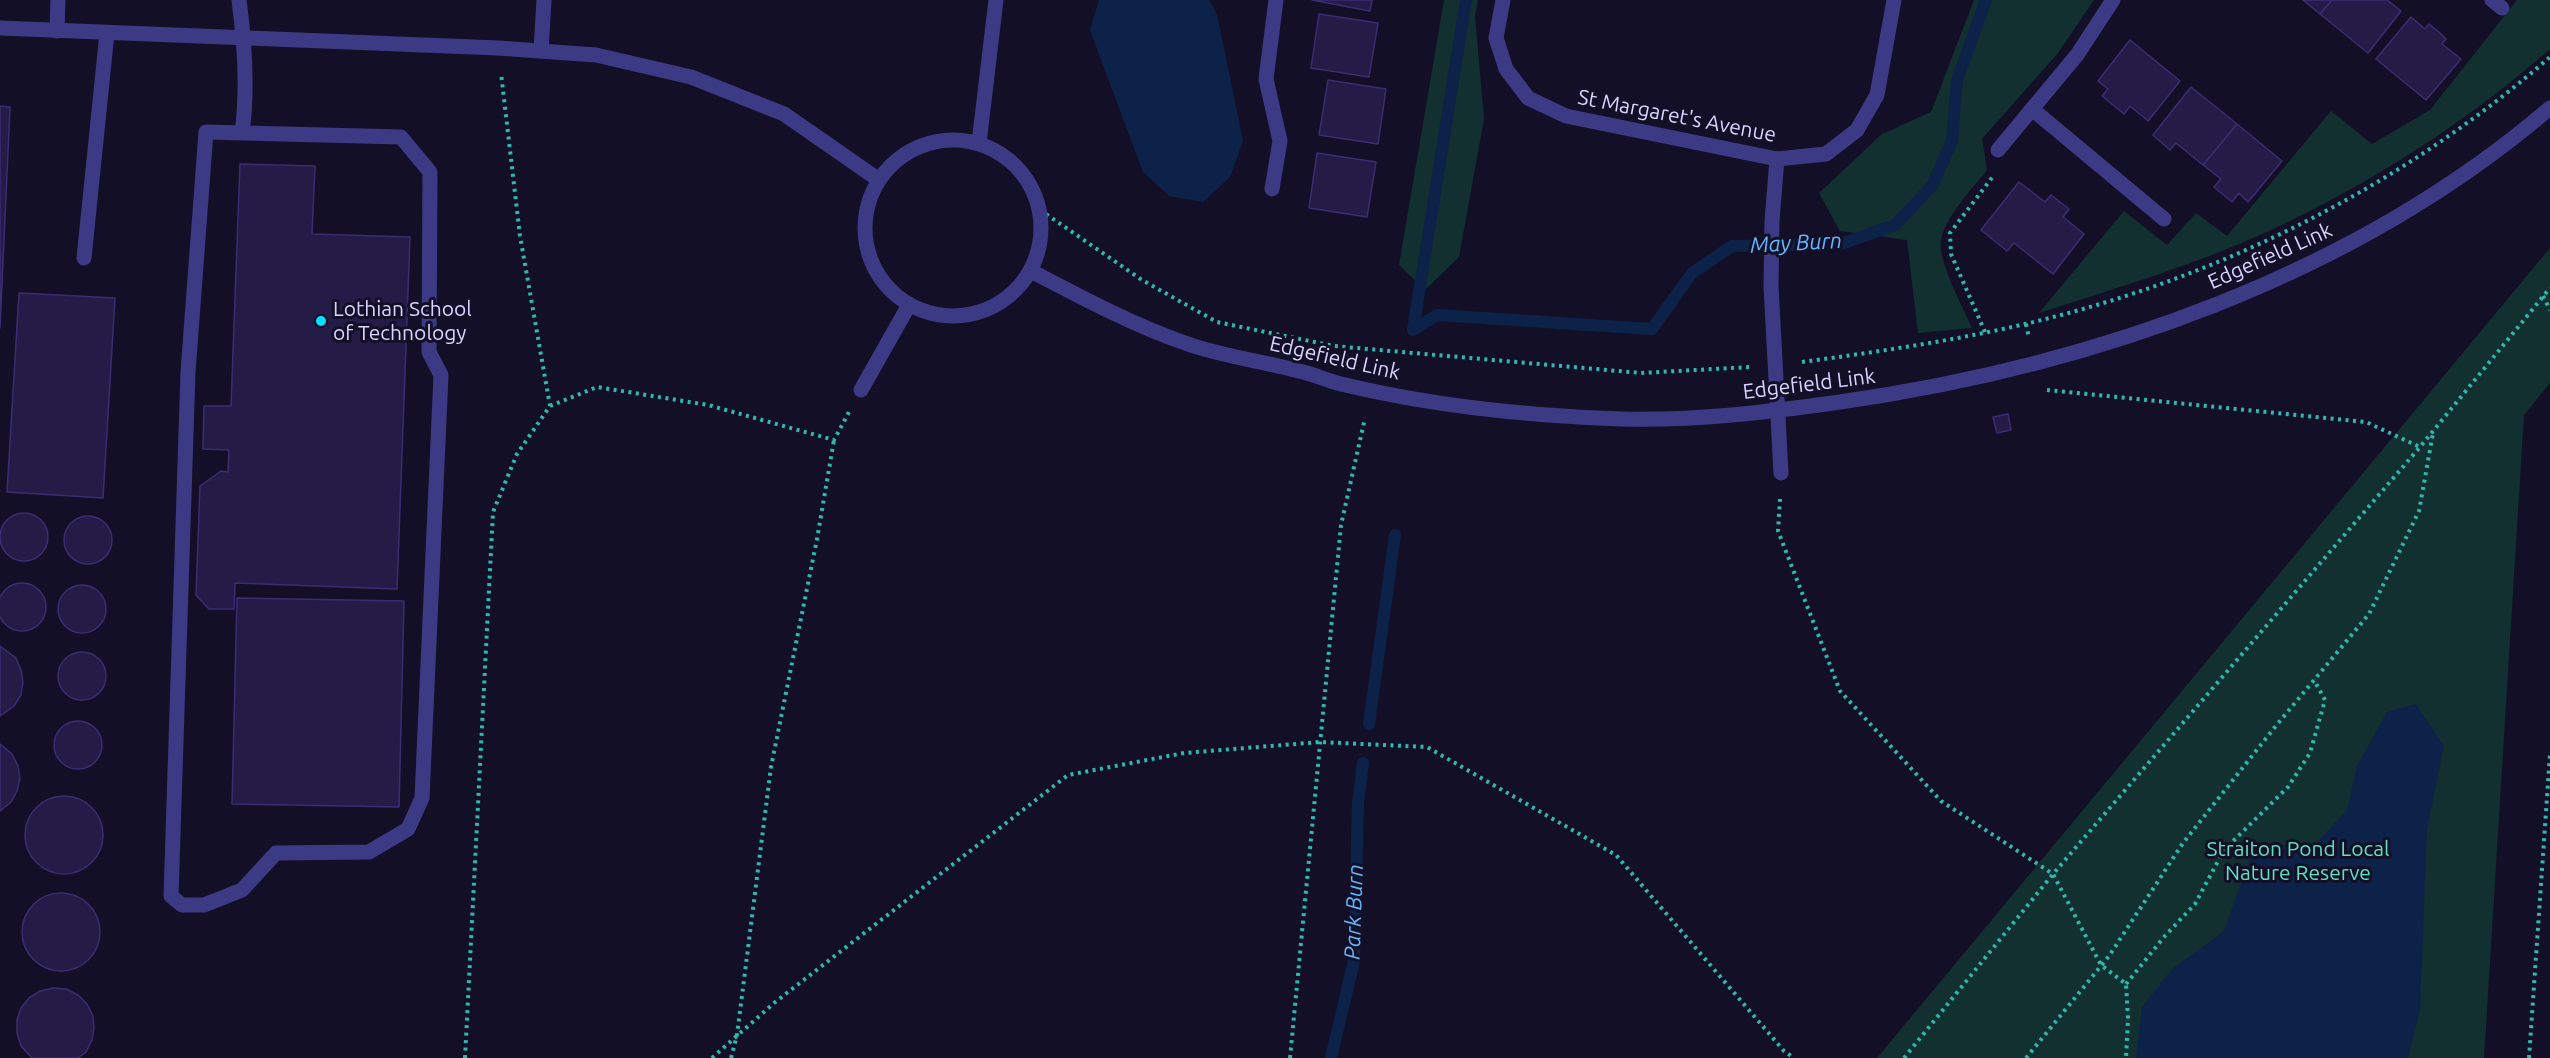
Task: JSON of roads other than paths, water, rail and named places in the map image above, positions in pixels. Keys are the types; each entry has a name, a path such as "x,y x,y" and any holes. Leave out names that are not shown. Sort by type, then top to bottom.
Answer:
{"street":[{"path":"57,31 58,0"},
{"path":"239,0 244,38 246,104 242,133"},
{"path":"541,51 544,0"},
{"path":"978,143 996,0"},
{"path":"1272,189 1280,141 1266,78 1276,0"},
{"name":"St Margaret's Avenue","path":"1503,0 1496,38 1506,69 1528,98 1566,116 1777,159 1826,154 1857,130 1877,95 1894,0"},
{"path":"1998,150 2077,55 2113,0"},
{"path":"0,28 498,48 596,55 692,77 784,114 879,180"},
{"path":"84,258 107,33"},
{"name":"Edgefield Link","path":"1031,271 1104,309 1187,344 1371,391 1497,411 1625,419 1778,411 1884,396 1962,380 2088,347 2192,313 2304,266 2367,235 2428,200 2483,162 2550,108"},
{"path":"2032,109 2164,219"},
{"path":"206,132 242,133 401,138 430,172 429,352 441,375 422,798 408,829 369,852 276,853 242,890 204,905 182,905 171,896 188,372 206,132"},
{"path":"950,140 978,143 1000,153 1018,168 1032,187 1040,210 1042,231 1031,271 1014,293 990,309 963,316 935,315 909,305 886,287 871,262 865,235 867,206 879,180 898,159 923,145 950,140"},
{"path":"1777,159 1772,221 1771,286 1781,473"},
{"path":"861,390 909,305"}],"water":[{"path":"1099,0 1209,0 1217,14 1243,141 1230,177 1203,202 1169,196 1143,172 1090,30"},
{"path":"2416,704 2444,746 2427,829 2420,1010 2408,1058 2136,1058 2142,1007 2172,969 2224,931 2254,847 2316,843 2347,810 2357,766 2387,712"}],"waterway":[{"path":"1413,330 1466,0"},
{"name":"May Burn","path":"1413,330 1437,315 1652,329 1692,273 1732,246 1841,244 1895,225 1932,186 1952,141 1957,80 1986,0"},
{"name":"Park Burn","path":"1369,724 1395,535"},
{"name":"Park Burn","path":"1331,1058 1354,961 1358,803 1363,763"}],"place":[{"name":"Lothian School of Technology","path":"321,321"}],"park label":[{"name":"Straiton Pond Local Nature Reserve","path":"2298,861"}]}
